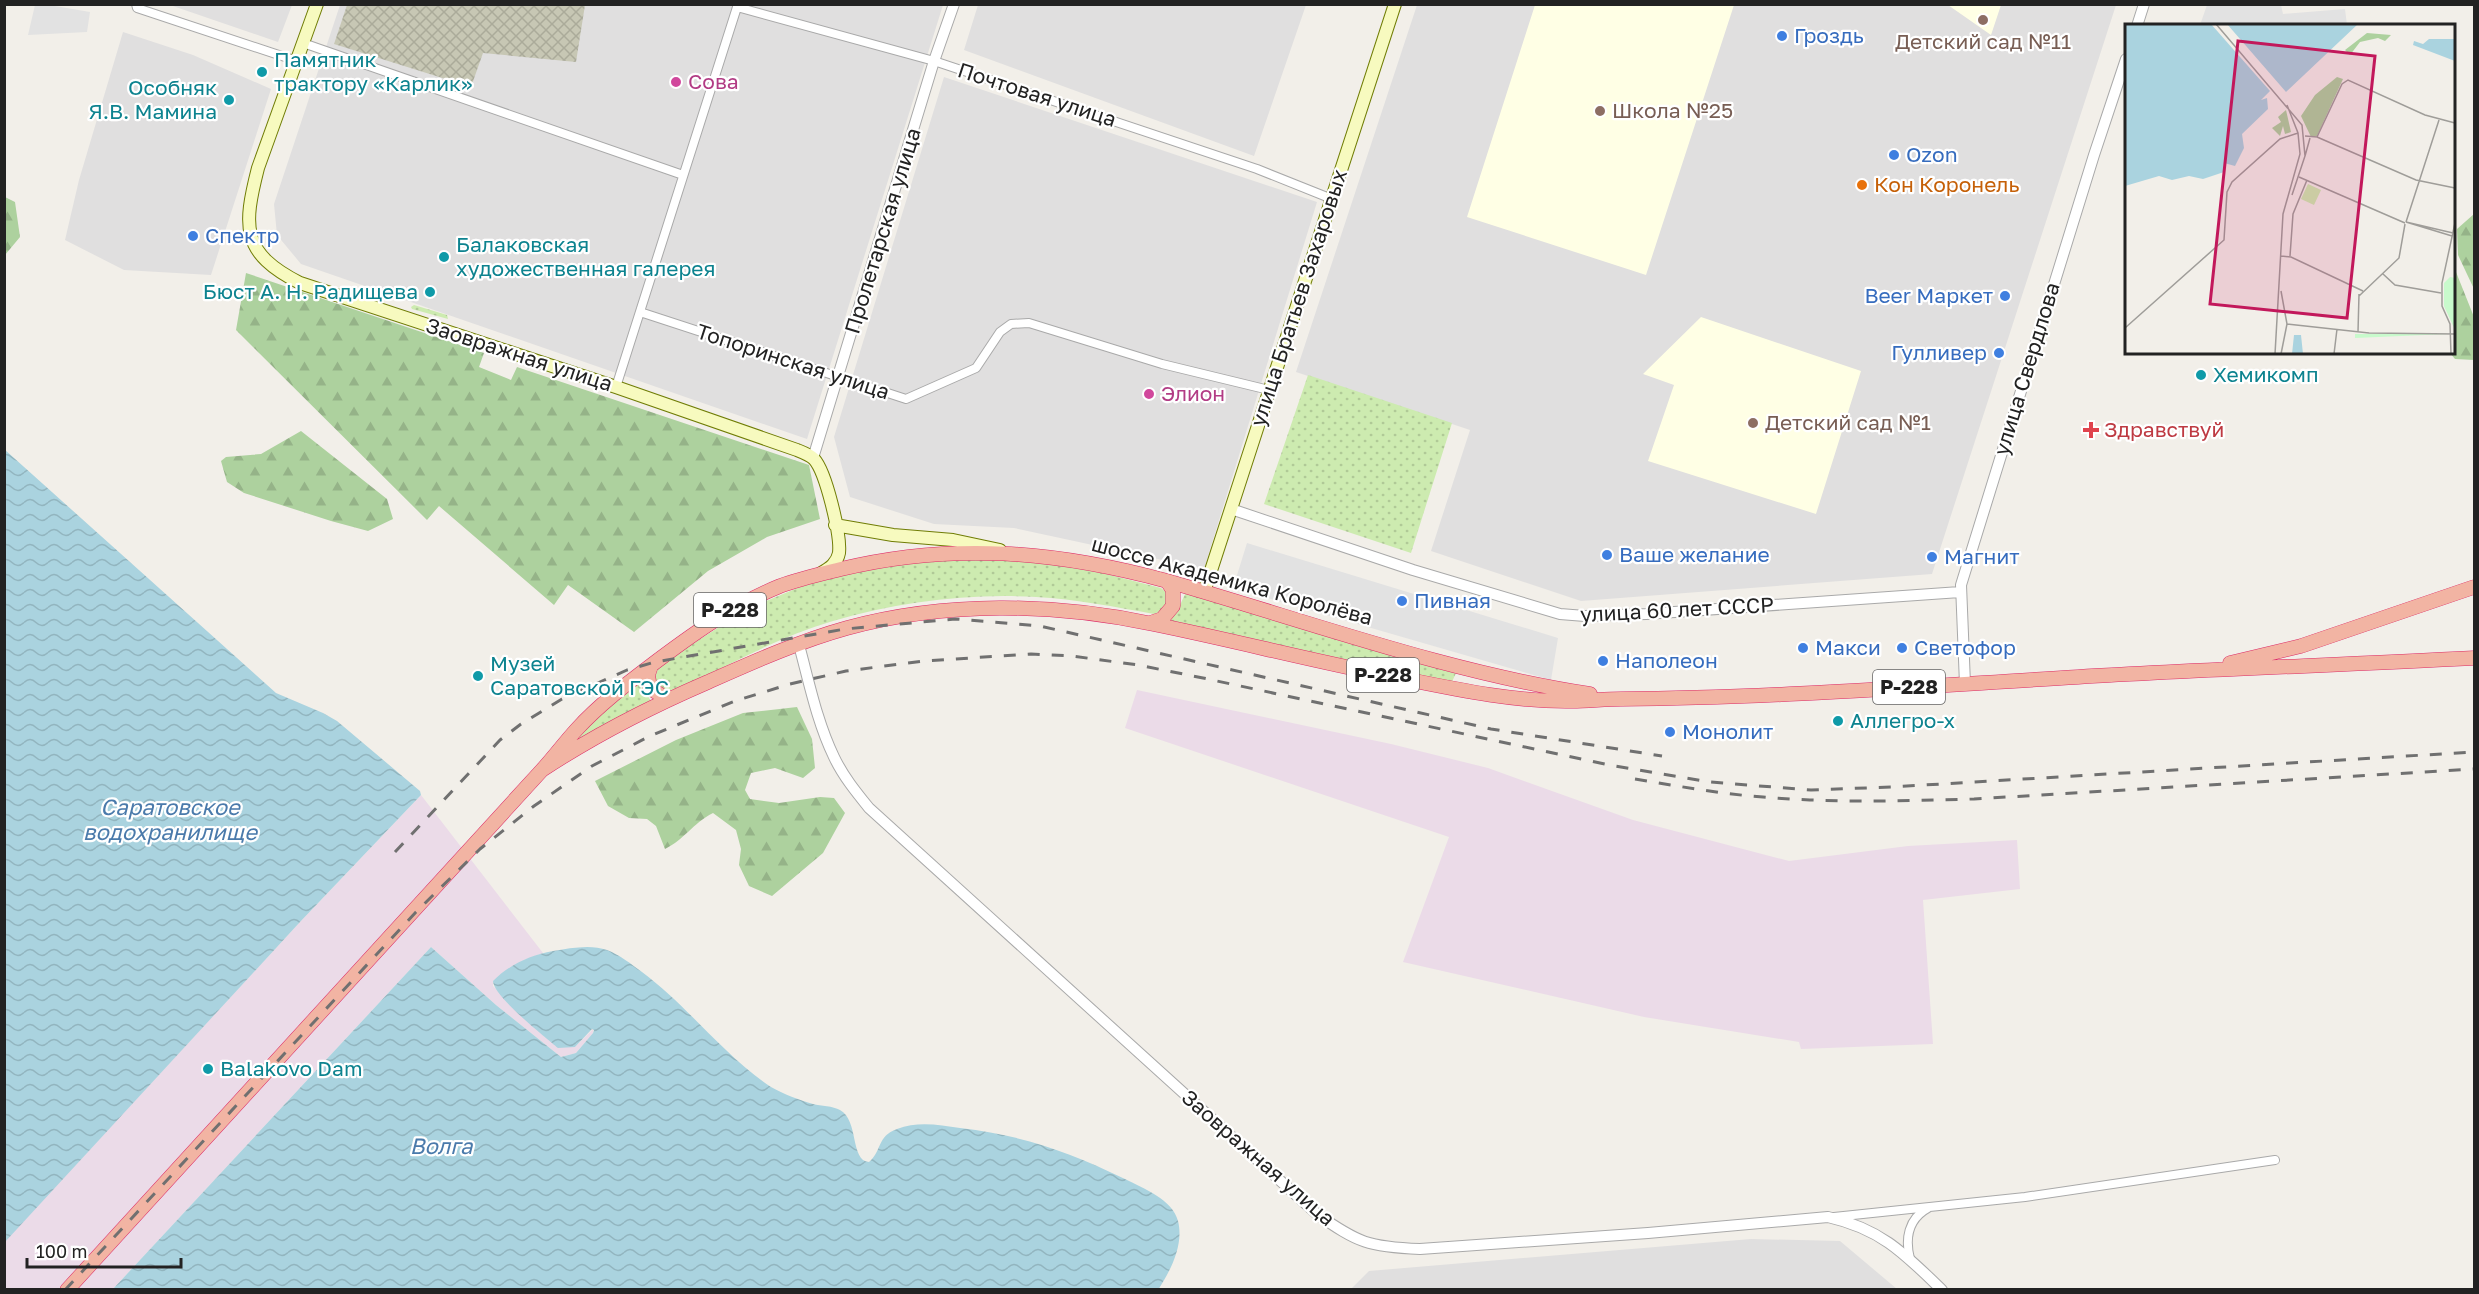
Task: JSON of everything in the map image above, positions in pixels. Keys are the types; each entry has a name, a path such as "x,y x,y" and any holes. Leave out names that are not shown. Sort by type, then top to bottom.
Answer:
{"highway":[{"name":"шоссе Академика Королёва","path":"542,770 577,729 608,698 716,618 740,604 781,586 819,574 921,554 1009,552 1118,567 1469,669 1525,683 1618,699"},
{"path":"1150,623 1162,619 1173,606 1173,590 1167,581"},
{"name":"шоссе Академика Королёва","path":"2199,670 2301,646 2475,587"},
{"name":"шоссе Академика Королёва","path":"542,770 616,724 798,645 845,629 886,619 995,608 1045,608 1089,612 1150,623 1317,662 1464,691 1569,701 1678,698 2199,670 2265,669 2475,658"},
{"path":"651,666 648,675 650,688 662,696 672,698"},
{"name":"Р-228","path":"67,1290 542,770"}],"main road":[{"path":"297,61 317,4"},
{"name":"улица Братьев Захаровых","path":"1204,591 1395,4"},
{"name":"Заовражная улица","path":"297,61 258,168 248,212 251,236 265,260 278,272 300,283 616,387 797,450 813,458"},
{"path":"813,458 825,484 838,544 837,560 830,568 819,574"},
{"path":"835,525 893,535 953,540 1009,552"}],"street":[{"name":"Пролетарская улица","path":"813,458 934,61 954,4"},
{"path":"2138,24 2144,4"},
{"path":"137,6 297,61"},
{"path":"616,387 738,6"},
{"name":"Почтовая улица","path":"738,6 934,61 1257,168 1332,199"},
{"path":"303,43 683,175"},
{"name":"улица Свердлова","path":"1965,684 1960,592 2038,334 2125,65"},
{"name":"Топоринская улица","path":"640,312 906,399 976,368 1000,332 1011,324 1029,323 1162,364 1269,390"},
{"name":"улица 60 лет СССР","path":"1231,509 1413,570 1560,614 1585,616 1646,614 1960,592"},
{"name":"Заовражная улица","path":"798,645 822,730 834,758 848,782 869,808 1317,1214 1346,1234 1367,1244 1383,1248 1420,1249 1648,1233 1828,1217 1869,1230 1888,1241 1942,1290"},
{"path":"1828,1217 2025,1197 2275,1160"},
{"path":"1910,1259 1907,1246 1908,1234 1913,1221 1931,1207"}],"shaded area":[{"path":"347,4 585,5 576,62 483,53 471,87 334,44"},
{"path":"978,4 1306,5 1254,156 964,50"},
{"path":"35,5 90,12 87,32 28,35"},
{"path":"170,5 292,5 278,42"},
{"path":"340,5 943,5 807,439 301,264 277,235 274,204"},
{"path":"1417,5 2116,5 1932,574 1581,601 1431,551 1470,430 1296,372"},
{"name":"Школа №25","path":"1535,5 1734,5 1646,275 1467,217"},
{"name":"Детский сад №11","path":"1948,5 2001,5 1991,35"},
{"path":"2207,5 2281,5 2283,14 2345,9 2347,24 2200,24"},
{"path":"123,32 193,55 271,89 211,275 124,270 65,240 79,180"},
{"path":"944,77 1317,202 1204,569 1014,528 934,524 850,497 834,437"},
{"name":"Детский сад №1","path":"1701,317 1861,371 1816,514 1648,461 1674,385 1643,374"},
{"path":"1247,543 1558,638 1551,680 1233,588"},
{"path":"1137,690 1391,744 1488,768 1633,820 1789,861 1908,846 2017,840 2020,889 1923,900 1933,1044 1801,1049 1799,1042 1644,1017 1403,962 1449,837 1125,728"},
{"path":"421,795 543,953 524,960 493,981 493,986 545,1037 575,1047 593,1029 593,1033 576,1053 561,1057 496,1005 431,947 113,1289 5,1289 4,1242 300,922"},
{"path":"1751,1239 1840,1241 1897,1289 1351,1289 1369,1271"}],"green space":[{"path":"5,197 15,202 20,237 5,255"},
{"path":"2474,214 2474,289 2458,255 2457,229"},
{"path":"2455,270 2474,317 2474,360 2455,359 2451,354 2455,354"},
{"path":"246,273 484,353 479,367 511,380 517,367 809,465 820,519 767,537 708,571 634,632 568,585 554,605 439,506 427,520 236,330"},
{"path":"414,305 447,315 448,319 412,309"},
{"path":"1308,375 1452,423 1411,553 1264,504"},
{"path":"301,431 387,499 393,519 368,531 244,493 227,482 221,461 226,457 261,454"},
{"path":"959,557 1034,561 1087,569 1161,588 1167,593 1166,604 1161,611 1154,614 1081,601 1036,597 985,596 933,600 858,614 792,635 675,692 664,692 655,682 655,675 661,664 749,608 800,587 854,570"},
{"path":"1186,592 1456,673 1451,684 1165,623 1180,605"},
{"path":"637,680 651,701 563,752 610,703"},
{"path":"797,707 812,739 815,768 803,778 775,768 751,773 745,790 750,799 779,803 820,797 834,798 845,813 823,853 772,896 749,886 739,865 741,849 736,830 713,813 665,849 656,826 647,819 629,818 608,806 595,781 676,740 743,713"}],"water":[{"name":"Саратовское водохранилище","path":"4,449 276,693 337,721 420,791 421,795 300,922 5,1242"},
{"name":"Волга","path":"431,947 496,1005 561,1057 576,1053 594,1030 592,1029 575,1047 558,1048 510,1006 495,988 493,981 513,966 544,953 587,947 612,952 659,985 737,1060 771,1087 803,1101 840,1110 850,1122 856,1148 863,1160 869,1162 873,1158 883,1140 891,1132 921,1124 983,1131 1045,1146 1084,1160 1164,1201 1178,1221 1178,1248 1172,1265 1158,1290 113,1289"}],"railway":[{"path":"395,852 500,740 562,699 627,670 655,662 845,629 955,619 1040,626 1491,729 1662,756"},
{"path":"65,1290 416,912 480,849 534,806 592,766 650,736 735,701 790,684 846,671 924,661 1031,654 1072,656 1138,665 1203,678 1609,765 1710,782 1811,790 2474,752"},
{"path":"1635,779 1747,796 1894,801 1974,799 2474,769"}],"place":[{"name":"Детский сад №11","path":"1983,20"},
{"name":"Гроздь","path":"1782,36"},
{"name":"Памятник трактору «Карлик»","path":"262,72"},
{"name":"Сова","path":"676,82"},
{"name":"Особняк Я.В. Мамина","path":"229,100"},
{"name":"Школа №25","path":"1600,111"},
{"name":"Ozon","path":"1894,155"},
{"name":"Кон Коронель","path":"1862,185"},
{"name":"Спектр","path":"193,236"},
{"name":"Балаковская художественная галерея","path":"444,257"},
{"name":"Бюст А. Н. Радищева","path":"430,292"},
{"name":"Beer Маркет","path":"2005,296"},
{"name":"Гулливер","path":"1999,353"},
{"name":"Хемикомп","path":"2201,375"},
{"name":"Элион","path":"1149,394"},
{"name":"Детский сад №1","path":"1753,423"},
{"name":"Здравствуй","path":"2091,430"},
{"name":"Ваше желание","path":"1607,555"},
{"name":"Магнит","path":"1932,557"},
{"name":"Пивная","path":"1402,601"},
{"name":"Макси","path":"1803,648"},
{"name":"Светофор","path":"1902,648"},
{"name":"Наполеон","path":"1603,661"},
{"name":"Музей Саратовской ГЭС","path":"478,676"},
{"name":"Аллегро-х","path":"1838,721"},
{"name":"Монолит","path":"1670,732"},
{"name":"Balakovo Dam","path":"208,1069"}]}
